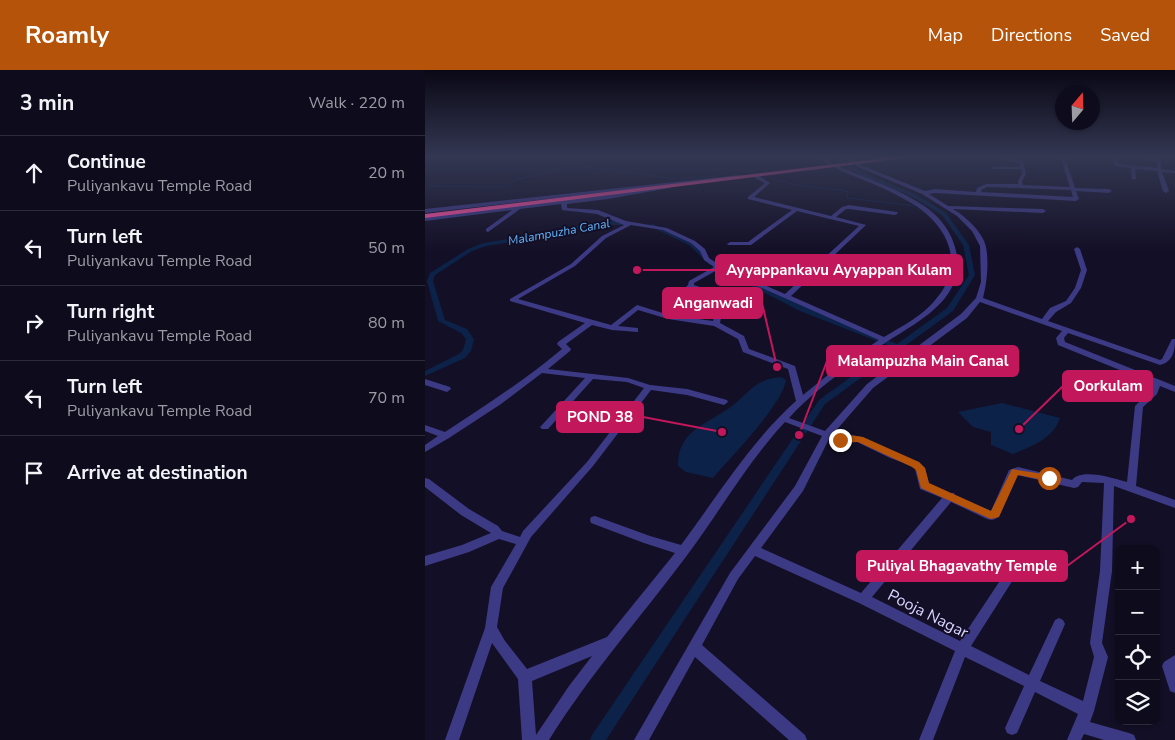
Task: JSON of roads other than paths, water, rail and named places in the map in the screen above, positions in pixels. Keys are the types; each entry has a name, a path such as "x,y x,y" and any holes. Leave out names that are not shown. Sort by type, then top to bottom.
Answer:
{"highway":[{"path":"425,215 640,188"},
{"path":"425,215 657,188"}],"street":[{"path":"425,215 518,208 609,197 661,188"},
{"path":"763,188 750,198 863,225 786,297"},
{"path":"541,740 611,641 684,550 744,464 787,420 800,402 853,360 918,319 938,303 948,289 952,278 954,258 953,244 944,227 929,212 913,201 884,188"},
{"path":"641,740 734,576 799,488 827,435 870,386 964,316 979,299 984,282 983,246 974,230 948,207 913,188"},
{"path":"979,194 980,188"},
{"path":"924,193 935,191 1076,199 1072,188"},
{"path":"1075,188 1109,191"},
{"path":"605,203 609,197"},
{"path":"564,202 564,209 600,210 625,222 654,226 680,235 703,250 706,259 719,267 882,341"},
{"path":"831,218 844,208 849,207 895,213"},
{"path":"948,207 1043,211"},
{"path":"488,230 518,208"},
{"path":"731,244 749,244 795,210"},
{"path":"625,222 628,225 605,237 573,265 512,300 612,328 635,330"},
{"path":"1043,322 1053,310 1069,302 1078,288 1084,271 1077,248"},
{"path":"681,294 691,286 691,282 697,276 719,267"},
{"path":"691,286 715,294 721,301 716,324"},
{"path":"979,299 1160,363 1165,361 1175,341"},
{"path":"612,328 637,307 668,317 716,324 741,338 746,350 793,368 800,402"},
{"path":"425,449 484,413 543,371 567,350 561,344 591,322"},
{"path":"1067,330 1060,338 1061,343 1175,389"},
{"path":"543,371 628,380 649,387 687,392 724,402"},
{"path":"545,427 590,377"},
{"path":"1131,488 1139,406 1154,392 1157,381"},
{"path":"425,382 447,390"},
{"path":"452,740 491,628 497,587 523,542 590,464 649,387"},
{"path":"787,420 840,440 859,439 915,464 920,468 924,486 991,516 995,514 1015,471 1074,484 1079,478 1109,482 1174,504"},
{"path":"425,428 445,436"},
{"path":"425,482 465,512 494,529 498,534 523,542"},
{"path":"1074,740 1087,711 1101,657 1096,643 1106,571 1109,482"},
{"path":"863,599 950,496"},
{"path":"595,520 647,540 684,550"},
{"path":"425,561 465,549 498,534"},
{"name":"Pooja Nagar","path":"753,550 863,599 1087,711"},
{"path":"926,740 962,649 1021,558"},
{"path":"1012,728 1059,624"},
{"path":"491,628 500,645 525,678 529,740"},
{"path":"525,678 611,641"},
{"path":"694,647 800,740"},
{"path":"1175,661 1169,666 1175,686"},
{"path":"1080,726 1129,740"}],"water":[{"path":"781,377 786,380 776,402 755,430 713,478 686,472 678,466 679,454 683,444 696,429 732,406 759,383"},
{"path":"1002,403 1060,418 1047,437 1013,454 991,445 991,432 973,427 958,412"}],"waterway":[{"path":"826,188 848,192 847,198 916,206"},
{"path":"896,188 915,196 944,214 966,245 972,275 950,309 898,347"},
{"path":"923,205 929,204"},
{"name":"Malampuzha Canal","path":"425,374 462,356 467,351 470,339 464,331 442,321 430,281 432,274 470,250 485,244 552,234 597,223 627,223"},
{"name":"Malampuzha Canal","path":"653,226 691,244 712,264"},
{"name":"Malampuzha Canal","path":"728,272 803,309 898,347"},
{"path":"597,740 822,402 898,347"}],"place":[{"name":"Ayyappankavu Ayyappan Kulam","path":"637,270"},
{"name":"Anganwadi","path":"777,367"},
{"name":"Oorkulam","path":"1019,429"},
{"name":"POND 38","path":"722,432"},
{"name":"Malampuzha Main Canal","path":"799,435"},
{"name":"Puliyal Bhagavathy Temple","path":"1131,519"}]}
